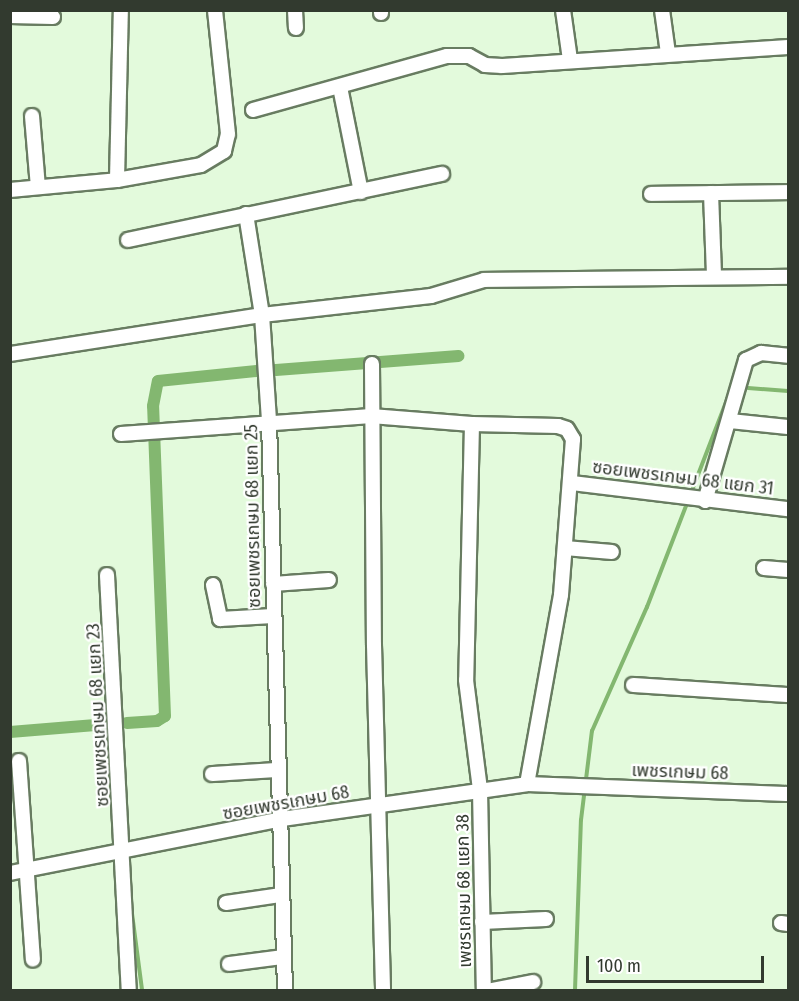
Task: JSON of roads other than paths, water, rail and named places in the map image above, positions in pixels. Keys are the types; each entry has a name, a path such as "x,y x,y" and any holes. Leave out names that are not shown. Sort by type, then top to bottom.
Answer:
{"street":[{"path":"117,180 121,10"},
{"path":"10,190 117,180 201,165 228,145 215,10"},
{"path":"295,10 296,28"},
{"path":"563,10 570,60"},
{"path":"662,10 668,54"},
{"path":"10,16 53,17"},
{"path":"253,110 447,56 468,56 492,66 789,47"},
{"path":"340,87 361,192"},
{"path":"32,116 38,188"},
{"path":"128,240 442,174"},
{"path":"651,194 789,192"},
{"path":"711,193 714,276"},
{"name":"ซอยเพชรเกษม 68 แยก 25","path":"246,214 262,315 269,421 277,770 282,819 281,895 285,990"},
{"path":"10,354 262,315 431,296 484,280 789,277"},
{"path":"705,501 746,360 761,353 789,356"},
{"path":"372,364 371,416 383,990"},
{"path":"121,434 269,421 371,416 567,429 574,445 561,595 527,784"},
{"path":"730,421 789,427"},
{"name":"เพชรเกษม 68 แยก 38","path":"472,424 466,680 480,790 484,990"},
{"name":"ซอยเพชรเกษม 68 แยก 31","path":"572,483 705,501 789,509"},
{"path":"565,548 612,552"},
{"path":"764,568 789,570"},
{"name":"ซอยเพชรเกษม 68 แยก 23","path":"107,575 129,990"},
{"path":"273,584 329,580"},
{"path":"213,585 220,619 273,616"},
{"path":"633,685 789,695"},
{"path":"19,761 33,960"},
{"path":"212,774 277,770"},
{"name":"ซอยเพชรเกษม 68","path":"10,873 123,853 282,819 527,784 569,786"},
{"name":"เพชรเกษม 68","path":"569,786 789,794"},
{"path":"226,903 281,895"},
{"path":"482,922 546,919"},
{"path":"229,964 283,957"},
{"path":"492,990 532,982"}],"waterway":[{"path":"276,370 458,356"},
{"path":"127,723 157,721 165,716 153,406 158,381 256,371"},
{"path":"748,388 788,391"},
{"path":"575,990 581,820 592,731 647,607 728,397"},
{"path":"10,732 108,724"},
{"path":"131,906 142,990"}]}
